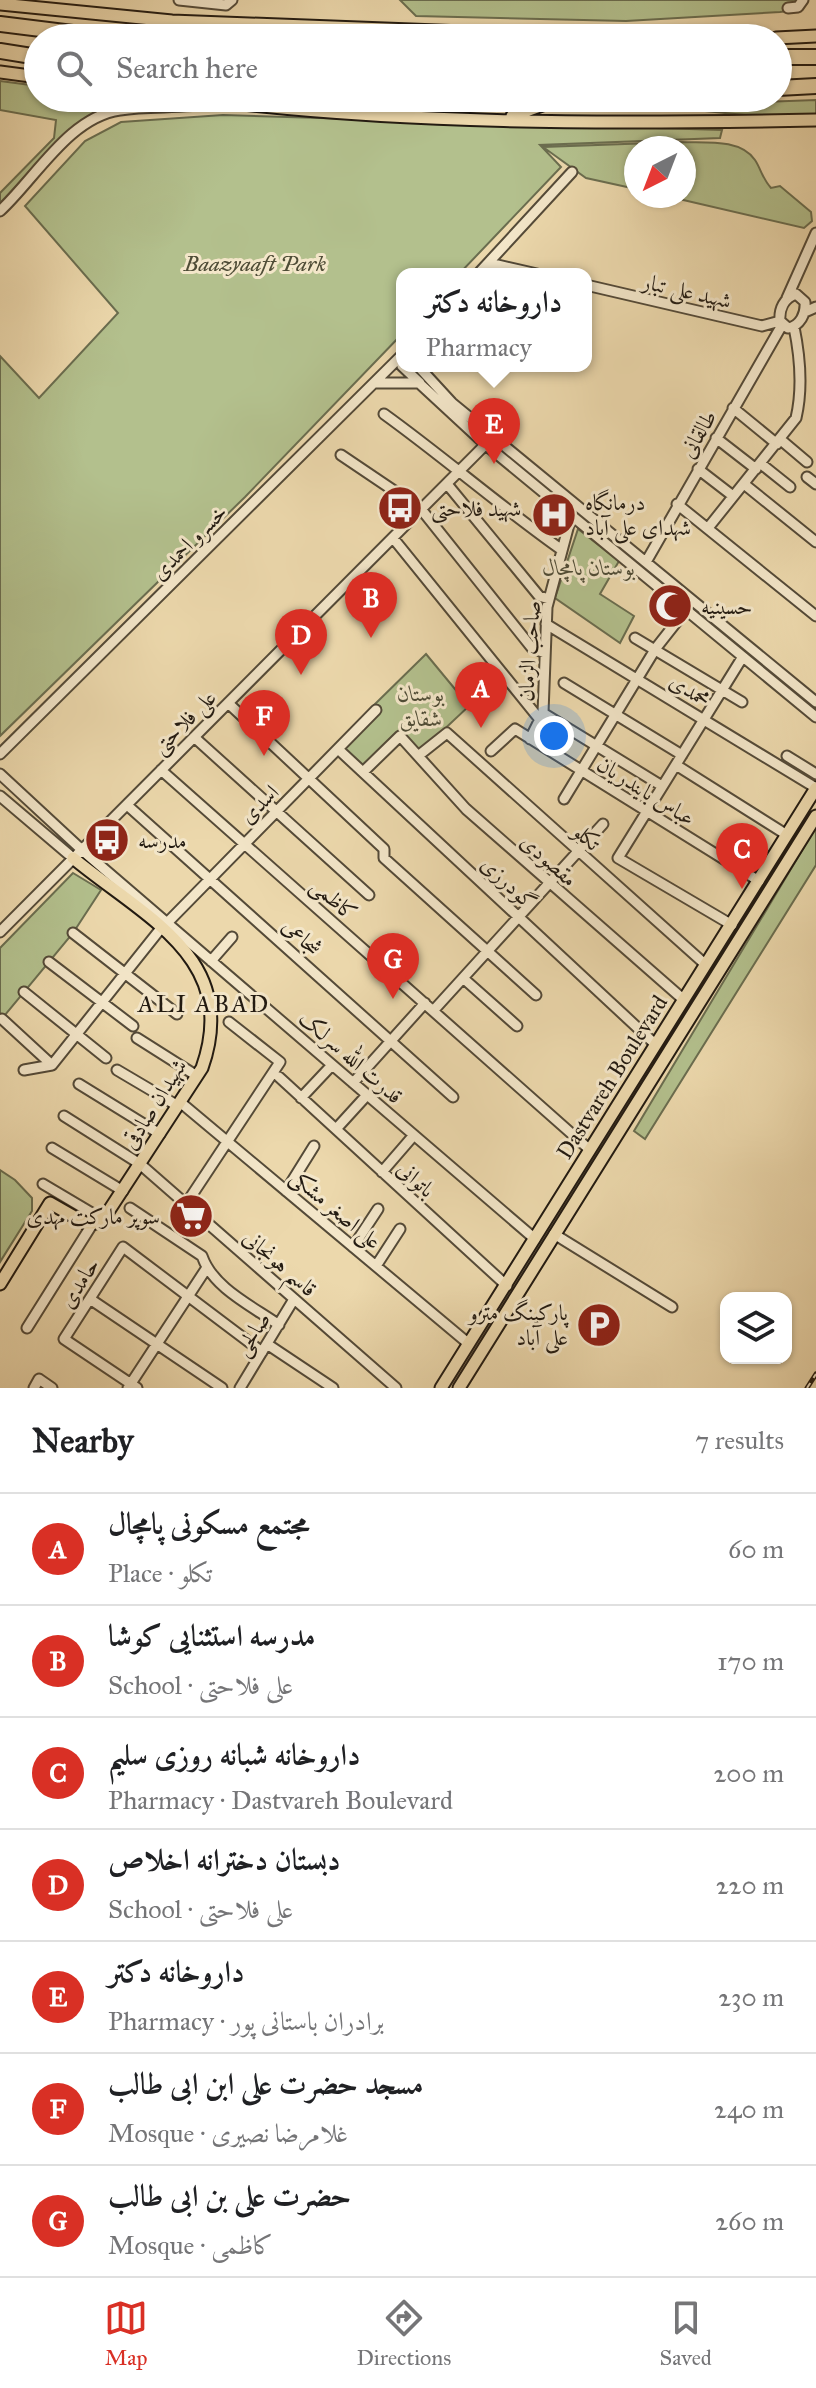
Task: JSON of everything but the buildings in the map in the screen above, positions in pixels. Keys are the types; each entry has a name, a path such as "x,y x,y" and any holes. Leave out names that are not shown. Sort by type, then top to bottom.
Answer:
{"highway":[{"path":"0,24 24,27"},
{"path":"0,51 24,55"},
{"path":"792,57 816,57"},
{"path":"792,87 816,86"}],"main road":[{"path":"0,4 143,24"},
{"path":"74,14 236,24"},
{"path":"792,37 816,36"},
{"path":"0,72 24,75"},
{"path":"340,112 503,119 816,120"},
{"path":"503,119 523,112"},
{"name":"Dastvareh Boulevard","path":"441,1388 816,788"},
{"name":"Dastvareh Boulevard","path":"459,1388 816,816"},
{"name":"شهیدان صادقی","path":"78,854 164,925 186,949 199,967 212,1005 209,1049 197,1076 123,1191 97,1221"},
{"path":"0,1284 50,1203 85,1223 97,1221"}],"street":[{"path":"179,0 229,3"},
{"path":"788,8 798,7 803,0"},
{"path":"0,211 70,137 96,117 112,112"},
{"path":"484,268 572,172"},
{"name":"طالقانی","path":"646,562 773,339 795,293 816,233"},
{"path":"489,263 511,268"},
{"name":"شهید علی تبار","path":"592,286 762,326 781,323"},
{"path":"795,293 816,307"},
{"path":"795,293 805,312"},
{"path":"708,528 796,418 800,401 799,351 794,327 805,312 816,307"},
{"path":"781,323 794,327"},
{"path":"762,326 773,339"},
{"name":"خسرو احمدی","path":"0,754 396,366"},
{"path":"410,372 486,445 816,717"},
{"path":"423,372 494,436 816,702"},
{"path":"376,383 397,380 432,383"},
{"path":"733,408 807,462"},
{"path":"384,414 461,470 503,508 562,550"},
{"name":"علی فلاحتی","path":"0,932 494,436"},
{"path":"716,438 790,487"},
{"path":"341,455 421,509 532,648 545,653"},
{"path":"698,469 733,496"},
{"path":"807,477 816,484"},
{"path":"447,484 539,596 549,599"},
{"path":"744,484 816,542"},
{"path":"677,504 814,610"},
{"name":"صاحب الزمان","path":"530,739 542,717 549,599 571,517"},
{"path":"393,538 542,717 596,745 662,786"},
{"path":"564,799 656,648 686,610"},
{"name":"محمدی","path":"546,624 816,788"},
{"path":"635,638 742,702"},
{"path":"732,925 618,858 742,658"},
{"path":"564,683 682,755"},
{"path":"228,703 536,995"},
{"name":"اسدی","path":"52,1065 164,925 376,710"},
{"name":"عباس بایندریان","path":"491,751 515,729 759,881"},
{"name":"تکلو","path":"418,756 447,733 706,965"},
{"name":"مقصودی","path":"363,772 400,736 466,809 684,1000"},
{"path":"194,737 369,895"},
{"name":"گودرزی","path":"338,749 655,1044"},
{"path":"787,756 816,774"},
{"path":"676,765 787,835"},
{"name":"کاظمی","path":"161,770 590,1150"},
{"path":"0,774 78,854"},
{"path":"0,796 78,854"},
{"name":"شجاعی","path":"127,805 453,1097"},
{"path":"433,1011 603,824"},
{"name":"قدرت الله سرلک","path":"164,925 211,961 535,1239"},
{"path":"73,933 177,1014"},
{"path":"211,961 232,937"},
{"path":"49,962 133,1026"},
{"path":"463,978 517,1026"},
{"path":"24,992 106,1058"},
{"path":"353,1083 425,1003"},
{"path":"2,1019 52,1065"},
{"path":"186,1204 280,1062 229,1022"},
{"path":"137,1038 197,1076"},
{"path":"24,1070 52,1065"},
{"path":"301,1098 332,1065"},
{"name":"علی اصغر مشکی","path":"117,1070 179,1104 469,1344"},
{"name":"باتوانی","path":"279,1077 507,1286"},
{"path":"79,1084 160,1134"},
{"path":"336,1129 367,1095"},
{"name":"قاسم هونجانی","path":"64,1116 140,1164 396,1388"},
{"path":"382,1172 414,1135"},
{"path":"286,1191 314,1146"},
{"path":"52,1148 123,1191"},
{"path":"27,1328 97,1221 43,1184"},
{"path":"130,1208 202,1256 206,1269 219,1282 279,1325"},
{"path":"353,1247 378,1209"},
{"path":"376,1266 400,1229"},
{"path":"554,1234 672,1307"},
{"name":"حامدی","path":"132,1387 64,1339 123,1247 188,1297"},
{"path":"132,1387 206,1269"},
{"path":"188,1297 264,1348 333,1388"},
{"path":"90,1299 222,1388"},
{"name":"صالحی","path":"244,1386 294,1299"},
{"path":"36,1384 52,1388"}],"green space":[{"path":"400,0 797,1 788,11 780,12 626,21 416,16"},
{"path":"0,81 24,84 24,112 97,112 63,136 0,203 0,193 54,138 56,120 0,110"},
{"path":"816,100 816,114 755,116 715,112 792,112 792,101"},
{"name":"Baazyaaft Park","path":"223,115 722,130 720,138 624,136 624,142 540,145 561,167 465,268 396,268 396,340 245,497 0,736 0,356 39,398 118,313 25,206 85,141 121,122"},
{"path":"696,142 731,145 748,153 771,188 780,186 811,212 812,221 804,228 696,203"},
{"path":"624,144 624,186 586,178 543,147"},
{"name":"بوستان پامچال","path":"578,529 619,561 600,594 634,616 620,643 555,598"},
{"name":"بوستان شقایق","path":"426,654 469,706 419,753 398,731 361,767 344,750 375,715 371,708"},
{"path":"816,827 816,865 645,1139 634,1131"},
{"path":"73,873 101,890 73,933 0,1021 0,948"},
{"path":"0,1170 32,1198 32,1211 0,1262"}],"railway":[{"path":"807,1388 816,1374"}],"place":[{"name":"داروخانه دکتر","path":"494,464"},
{"name":"شهید فلاحتی","path":"400,508"},
{"name":"درمانگاه شهدای علی آباد","path":"554,515"},
{"name":"حسینیه","path":"670,606"},
{"name":"مدرسه استثنایی کوشا","path":"371,638"},
{"name":"دبستان دخترانه اخلاص","path":"301,675"},
{"name":"مجتمع مسکونی پامچال","path":"481,728"},
{"name":"مسجد حضرت علی ابن ابی طالب","path":"264,756"},
{"name":"مدرسه","path":"107,840"},
{"name":"داروخانه شبانه روزی سلیم","path":"742,889"},
{"name":"حضرت علی بن ابی طالب","path":"393,999"},
{"name":"سوپر مارکت مهدی","path":"191,1216"},
{"name":"پارکینگ مترو علی آباد","path":"599,1325"}],"district":[{"name":"ALI ABAD","path":"204,1004"}]}
